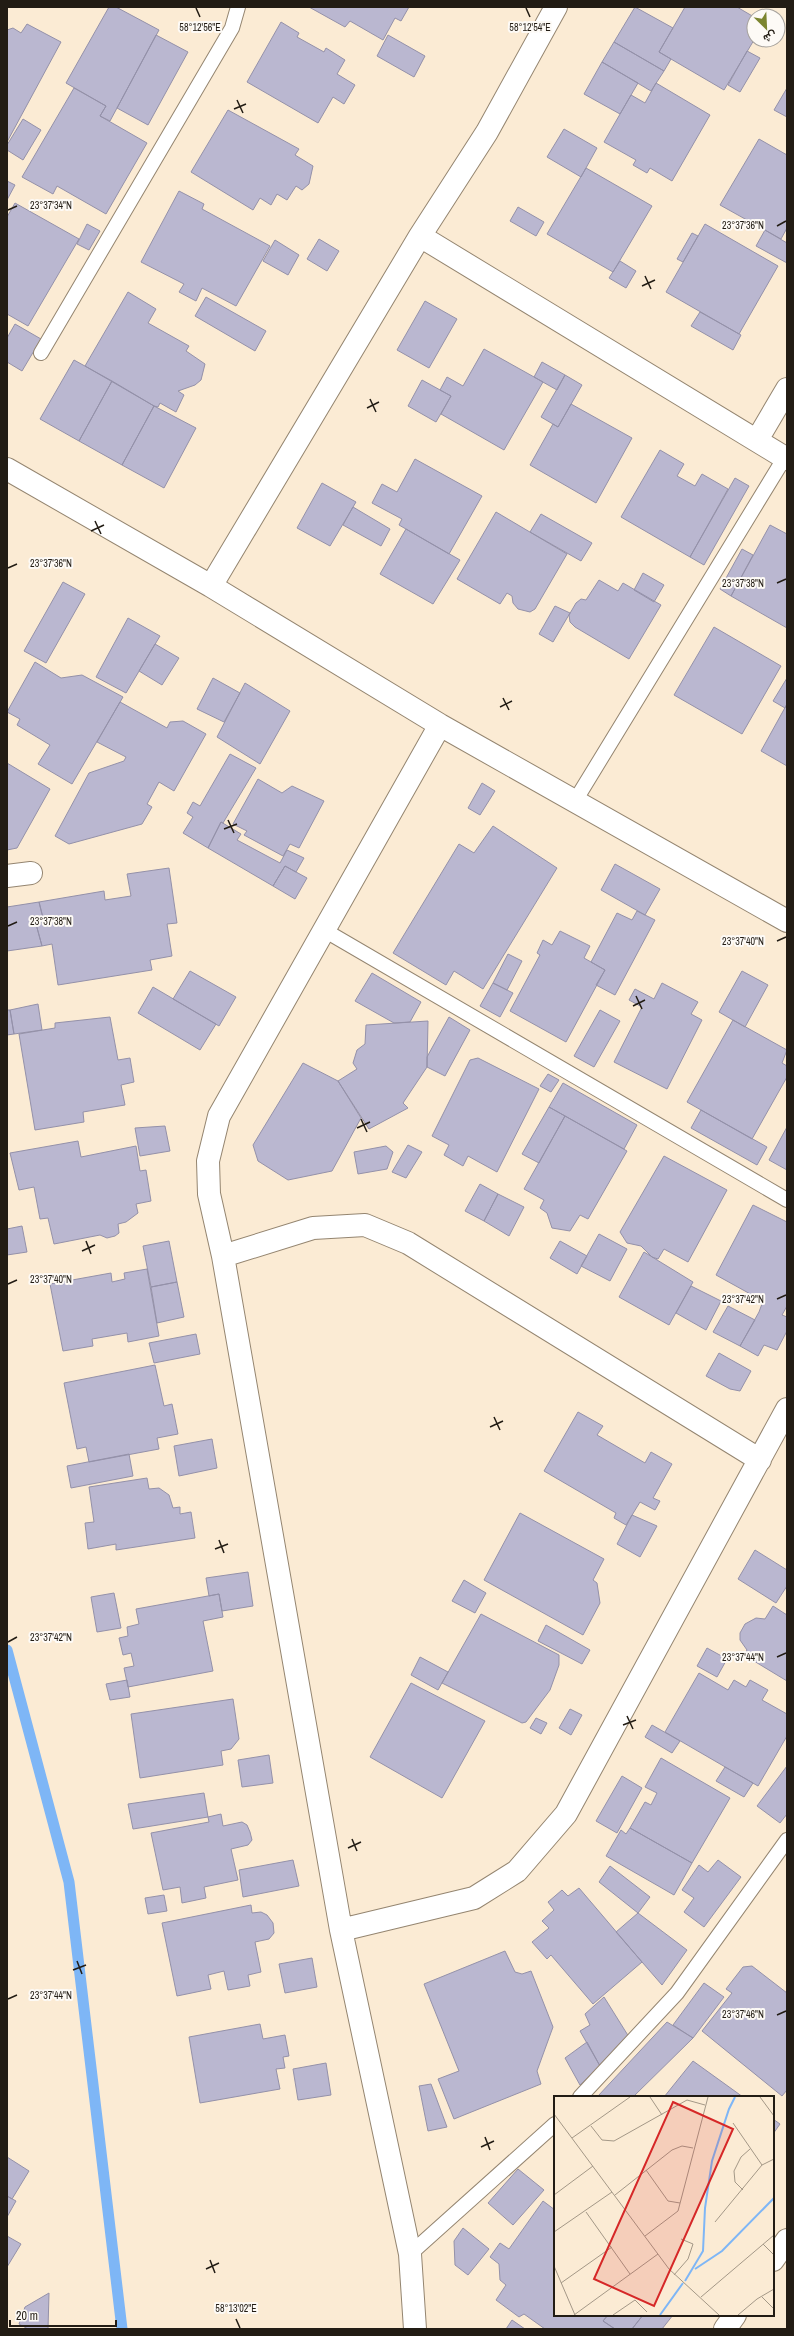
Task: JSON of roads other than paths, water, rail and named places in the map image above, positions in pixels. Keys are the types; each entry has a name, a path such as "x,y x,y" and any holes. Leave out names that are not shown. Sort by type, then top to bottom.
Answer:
{"street":[{"path":"211,586 420,236 488,132 556,7"},
{"path":"420,236 786,458"},
{"path":"757,440 787,389"},
{"path":"7,469 211,586 440,725 787,921"},
{"path":"415,2329 410,2254 341,1930 223,1256 209,1194 208,1161 219,1116 440,725"},
{"path":"7,876 31,873"},
{"path":"223,1256 313,1228 365,1225 408,1243 760,1460"},
{"path":"341,1930 474,1898 517,1871 566,1814 787,1409"},
{"path":"774,2259 787,2240"},
{"path":"725,2329 734,2316"}],"lane":[{"path":"41,353 232,28 238,7"},
{"path":"575,801 786,458"},
{"path":"324,930 787,1200"},
{"path":"581,2096 677,1994 787,1840"},
{"path":"410,2254 554,2125"}],"waterway":[{"path":"7,1650 69,1882 122,2329"}]}
